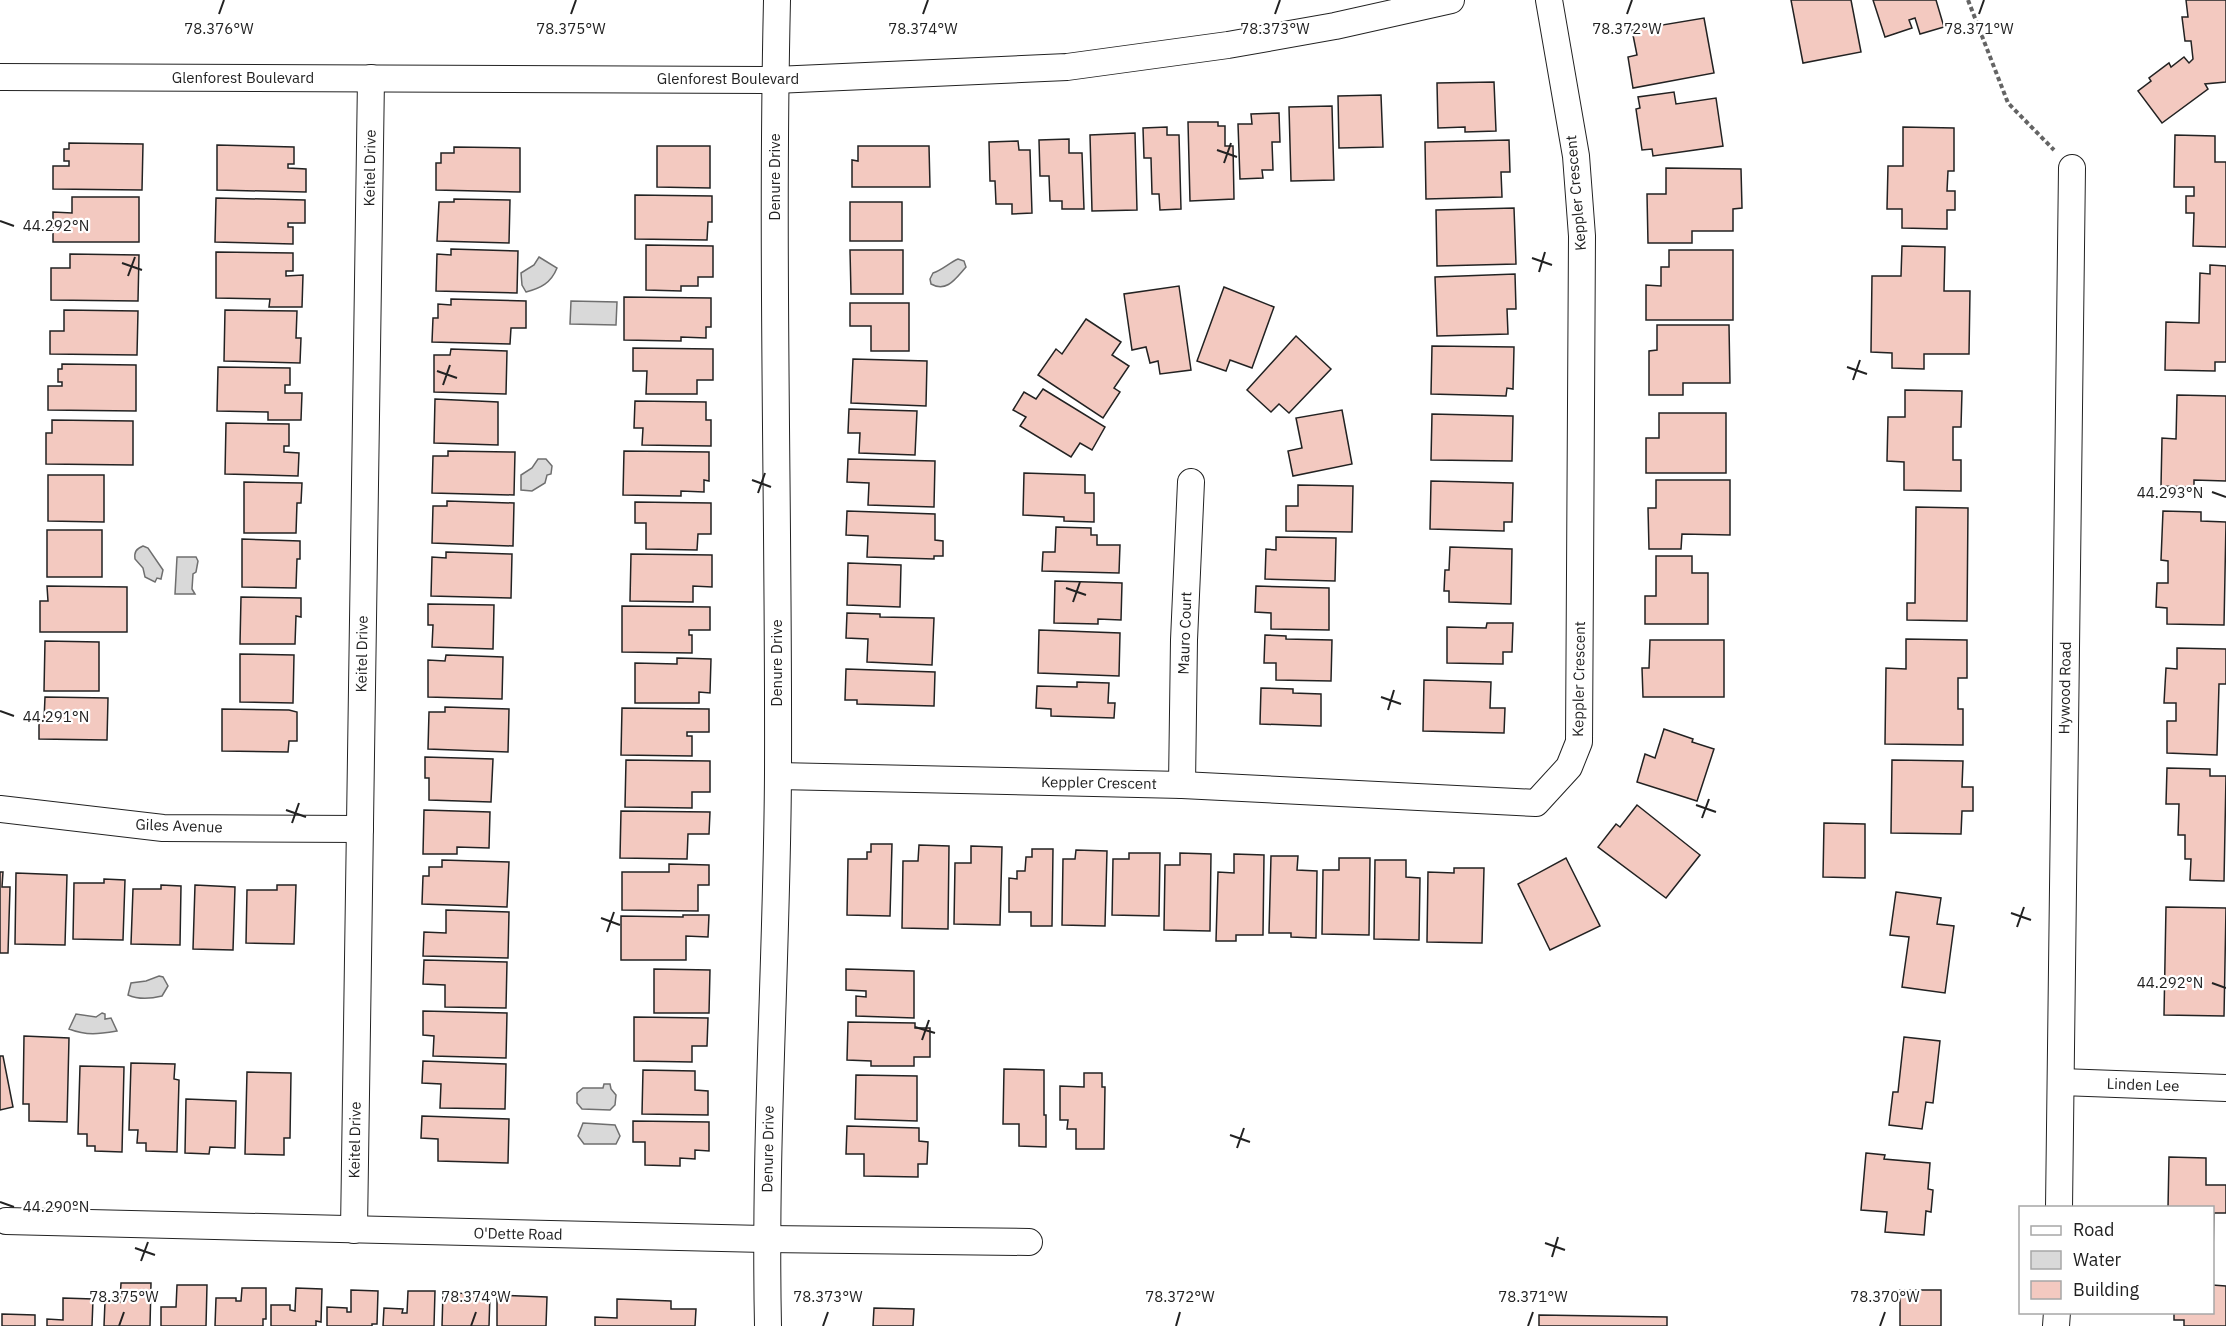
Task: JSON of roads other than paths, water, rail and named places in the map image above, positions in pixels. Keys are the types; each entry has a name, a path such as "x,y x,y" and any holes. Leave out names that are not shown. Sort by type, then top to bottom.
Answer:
{"street":[{"name":"Denure Drive","path":"768,1326 766,1239 778,776 775,80 777,0"},
{"name":"Glenforest Boulevard","path":"0,77 775,80 1066,67 1239,44 1335,26 1451,0"},
{"name":"Keppler Crescent","path":"778,776 1182,784 1536,803 1569,767 1579,742 1582,236 1576,156 1549,0"},
{"name":"Keitel Drive","path":"354,1230 371,78"},
{"name":"Hywood Road","path":"2058,1206 2072,168"},
{"name":"Mauro Court","path":"1182,784 1184,640 1191,482"},
{"name":"Giles Avenue","path":"0,809 163,828 360,829"},
{"name":"Linden Lee","path":"2061,1082 2226,1088"},
{"name":"O'Dette Road","path":"6,1221 766,1239 1029,1242"}],"water":[{"path":"539,257 557,268 552,278 545,284 526,292 522,285 521,273 534,265"},
{"path":"958,259 964,261 966,267 955,280 942,287 931,284 930,279 933,273"},
{"path":"571,301 617,302 616,325 570,324"},
{"path":"538,459 546,459 552,466 551,474 547,475 545,483 532,491 521,490 521,475 532,468"},
{"path":"143,546 148,548 163,570 161,579 157,578 155,582 145,577 143,568 135,559 136,551"},
{"path":"177,557 196,557 198,561 196,572 193,574 192,589 195,594 175,594"},
{"path":"163,977 168,986 162,996 136,998 128,995 131,983"},
{"path":"102,1013 105,1014 105,1019 111,1018 117,1031 93,1034 69,1029 76,1014 96,1017"},
{"path":"604,1084 610,1084 616,1095 615,1105 610,1110 582,1109 577,1103 577,1093 583,1088 603,1088"},
{"path":"583,1123 615,1125 620,1136 616,1144 584,1144 578,1136"}]}
